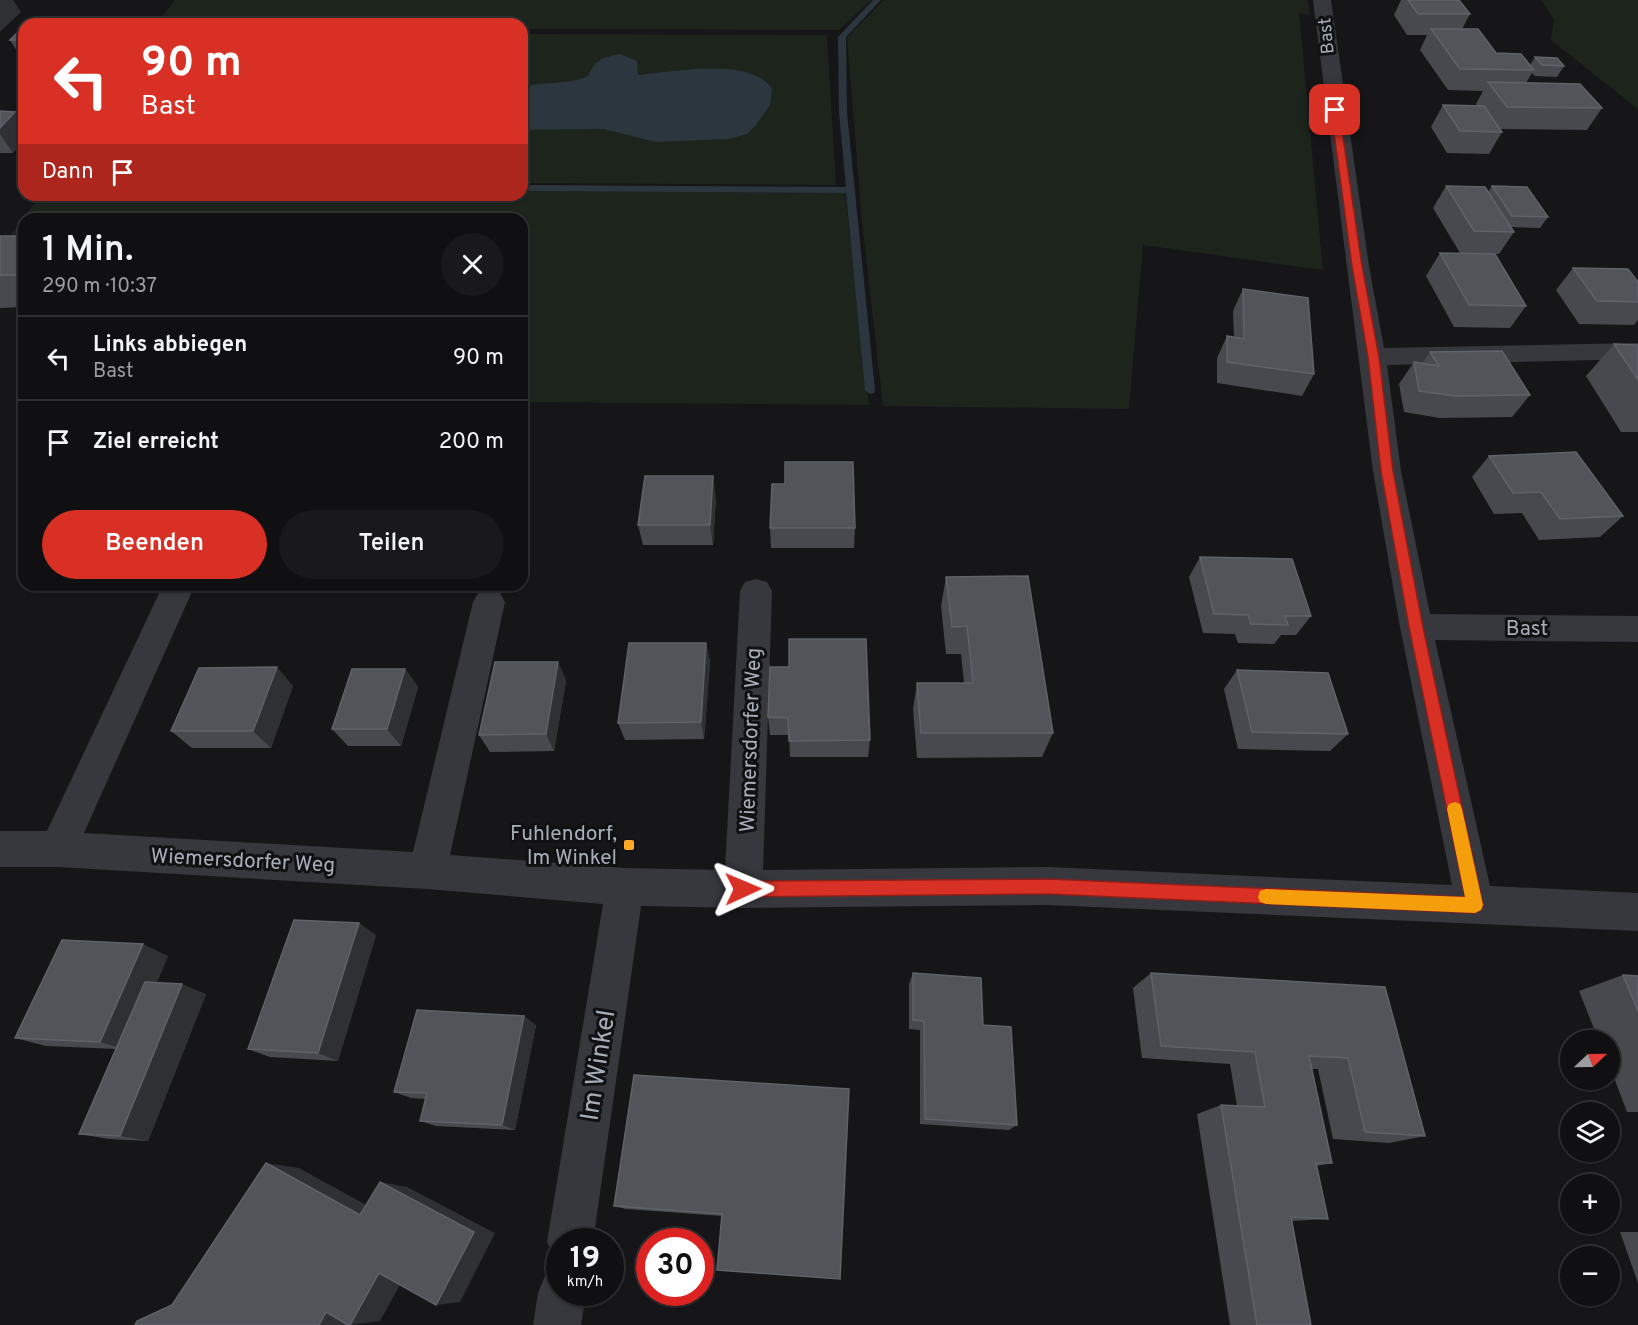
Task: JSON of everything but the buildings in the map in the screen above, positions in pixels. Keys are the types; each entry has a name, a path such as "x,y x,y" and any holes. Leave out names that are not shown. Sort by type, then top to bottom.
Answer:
{"street":[{"name":"Bast","path":"1322,0 1387,471 1416,627 1475,905"},
{"path":"1373,357 1638,351"},
{"path":"58,849 176,591"},
{"name":"Wiemersdorfer Weg","path":"743,889 756,591"},
{"path":"427,871 489,602"},
{"name":"Bast","path":"1416,627 1638,628"},
{"name":"Wiemersdorfer Weg","path":"0,849 58,849 427,871 625,887 743,889 1048,886 1638,912"},
{"name":"Im Winkel","path":"572,1228 625,887"},
{"path":"557,1325 560,1306"}],"shaded area":[{"path":"175,0 871,0 839,30 528,29 528,18 161,18"},
{"path":"884,0 1308,0 1310,15 1299,13 1323,270 1143,245 1129,409 883,406 862,222 847,37"},
{"path":"1541,0 1638,0 1638,109 1551,40 1554,19"},
{"path":"528,34 827,35 836,185 528,183 528,130 604,129 655,142 767,82 734,71 638,75 591,67 588,76 581,79 528,86"},
{"path":"620,54 637,61 638,75 709,68 747,72 762,79 772,89 770,105 747,134 729,139 655,142 604,129 528,130 528,86 581,79 588,76 593,66 600,60"},
{"path":"528,191 845,193 869,405 528,402 528,213 27,213 36,201 528,201"},
{"path":"18,225 18,238 9,237"}],"waterway":[{"path":"851,190 843,113 842,37 877,0"},
{"path":"528,188 851,190"},
{"path":"851,190 870,390"}],"slow traffic":[{"path":"1266,897 1475,905 1455,809"}],"place":[{"name":"Fuhlendorf, Im Winkel","path":"629,845"}],"route":[{"path":"743,889 1048,886 1475,905 1416,627 1387,471 1373,357 1357,266 1335,110"}]}
